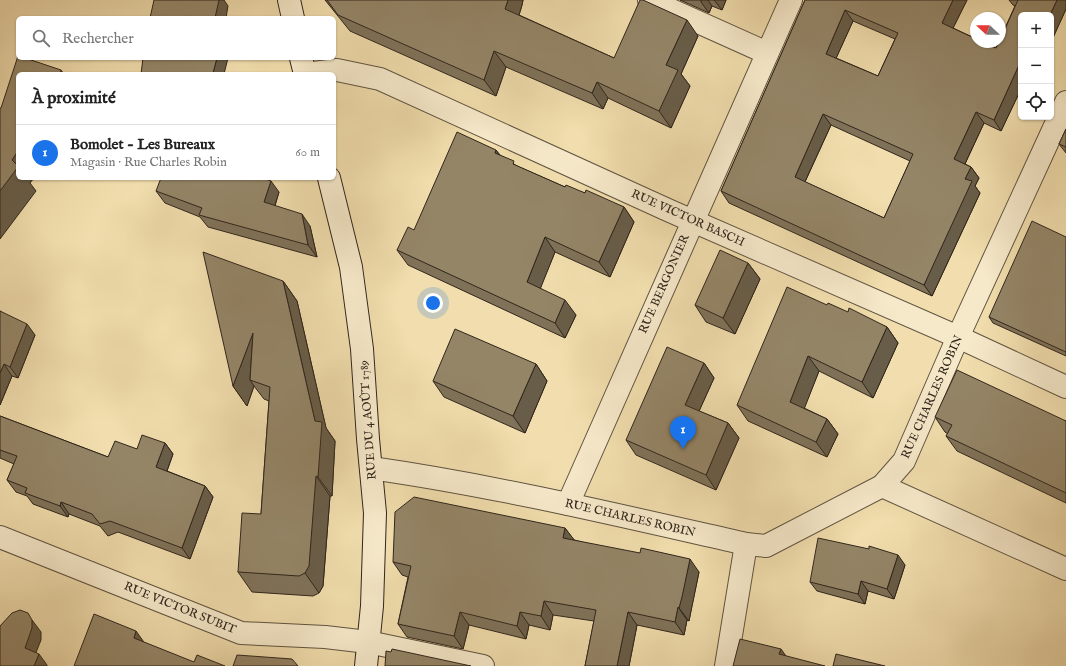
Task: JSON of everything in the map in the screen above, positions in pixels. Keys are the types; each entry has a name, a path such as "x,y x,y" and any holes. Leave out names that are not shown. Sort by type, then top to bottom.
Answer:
{"street":[{"path":"289,0 293,16"},
{"path":"649,0 767,53"},
{"name":"RUE BERGONIER","path":"568,504 791,0"},
{"path":"302,60 305,72"},
{"name":"RUE VICTOR BASCH","path":"321,72 337,70 380,79 692,221 958,337 1066,387"},
{"name":"RUE CHARLES ROBIN","path":"371,468 408,473 568,504 746,544 766,546 882,486 904,461 958,337 1066,102"},
{"name":"RUE DU 4 AOÛT 1789","path":"329,180 351,268 362,349 375,513 372,606 366,666"},
{"path":"882,486 1066,569"},
{"name":"RUE VICTOR SUBIT","path":"0,537 241,633 325,637 368,642 483,666"},
{"path":"726,666 746,544"}],"building":[{"path":"154,0 219,0 215,16 150,16"},
{"path":"327,0 508,0 505,9 614,58 640,0 687,20 666,65 678,70 659,111 597,82 592,93 494,51 484,80 338,15"},
{"path":"805,0 953,0 942,23 970,36 970,48 1006,48 1006,27 1018,0 1057,0 1051,12 1018,12 1018,67 994,120 976,112 954,159 971,167 965,179 972,181 924,285 721,191","holes":["845,10 898,33 878,76 826,54","823,114 913,154 884,218 795,177"]},
{"path":"17,60 31,60 61,70 60,72 16,72 16,154 12,160 16,164 16,170 0,191 0,108"},
{"path":"143,60 216,60 213,72 141,72"},
{"path":"1066,129 1066,147 1059,144"},
{"path":"457,132 496,150 495,153 514,161 513,164 565,187 566,185 585,193 586,190 624,207 599,262 545,237 527,282 565,300 555,323 397,250 408,227 414,230"},
{"path":"160,180 268,180 271,181 264,202 302,214 308,245 199,215 202,208 156,191"},
{"path":"1032,221 1066,237 1066,352 989,317"},
{"path":"720,250 748,263 723,318 695,305"},
{"path":"203,252 283,281 315,421 322,422 309,566 305,573 299,576 238,572 242,513 261,514 270,387 250,380 253,333 233,386"},
{"path":"787,287 827,305 828,303 848,312 849,308 887,327 862,382 808,356 790,402 827,419 816,442 737,405"},
{"path":"0,311 27,324 10,367 4,364 0,373"},
{"path":"455,329 536,364 513,416 433,381"},
{"path":"667,347 704,363 685,405 728,423 706,475 626,440"},
{"path":"957,370 1066,421 1066,493 946,436 952,425 935,417"},
{"path":"0,416 108,457 115,441 137,449 142,435 165,443 156,467 205,486 182,548 110,521 100,524 92,514 61,502 60,506 25,493 27,488 7,480 17,456 0,450"},
{"path":"414,497 565,528 563,538 640,553 641,548 690,559 675,622 628,612 617,666 585,666 596,610 544,601 541,616 520,612 517,626 460,612 454,636 398,624 411,566 393,562 395,512"},
{"path":"818,538 869,549 869,546 898,555 887,589 861,581 858,594 810,582"},
{"path":"20,610 28,613 32,620 32,628 25,648 39,654 34,666 0,666 0,626 12,613"},
{"path":"94,614 136,631 134,638 194,662 197,655 225,666 74,666"},
{"path":"740,639 781,649 779,654 825,666 733,666"},
{"path":"392,649 471,666 385,666 386,651 391,652"},
{"path":"836,654 885,666 833,666"},
{"path":"237,655 292,659 298,666 233,666"}],"place":[{"name":"Bomolet - Les Bureaux","path":"683,449"}]}
